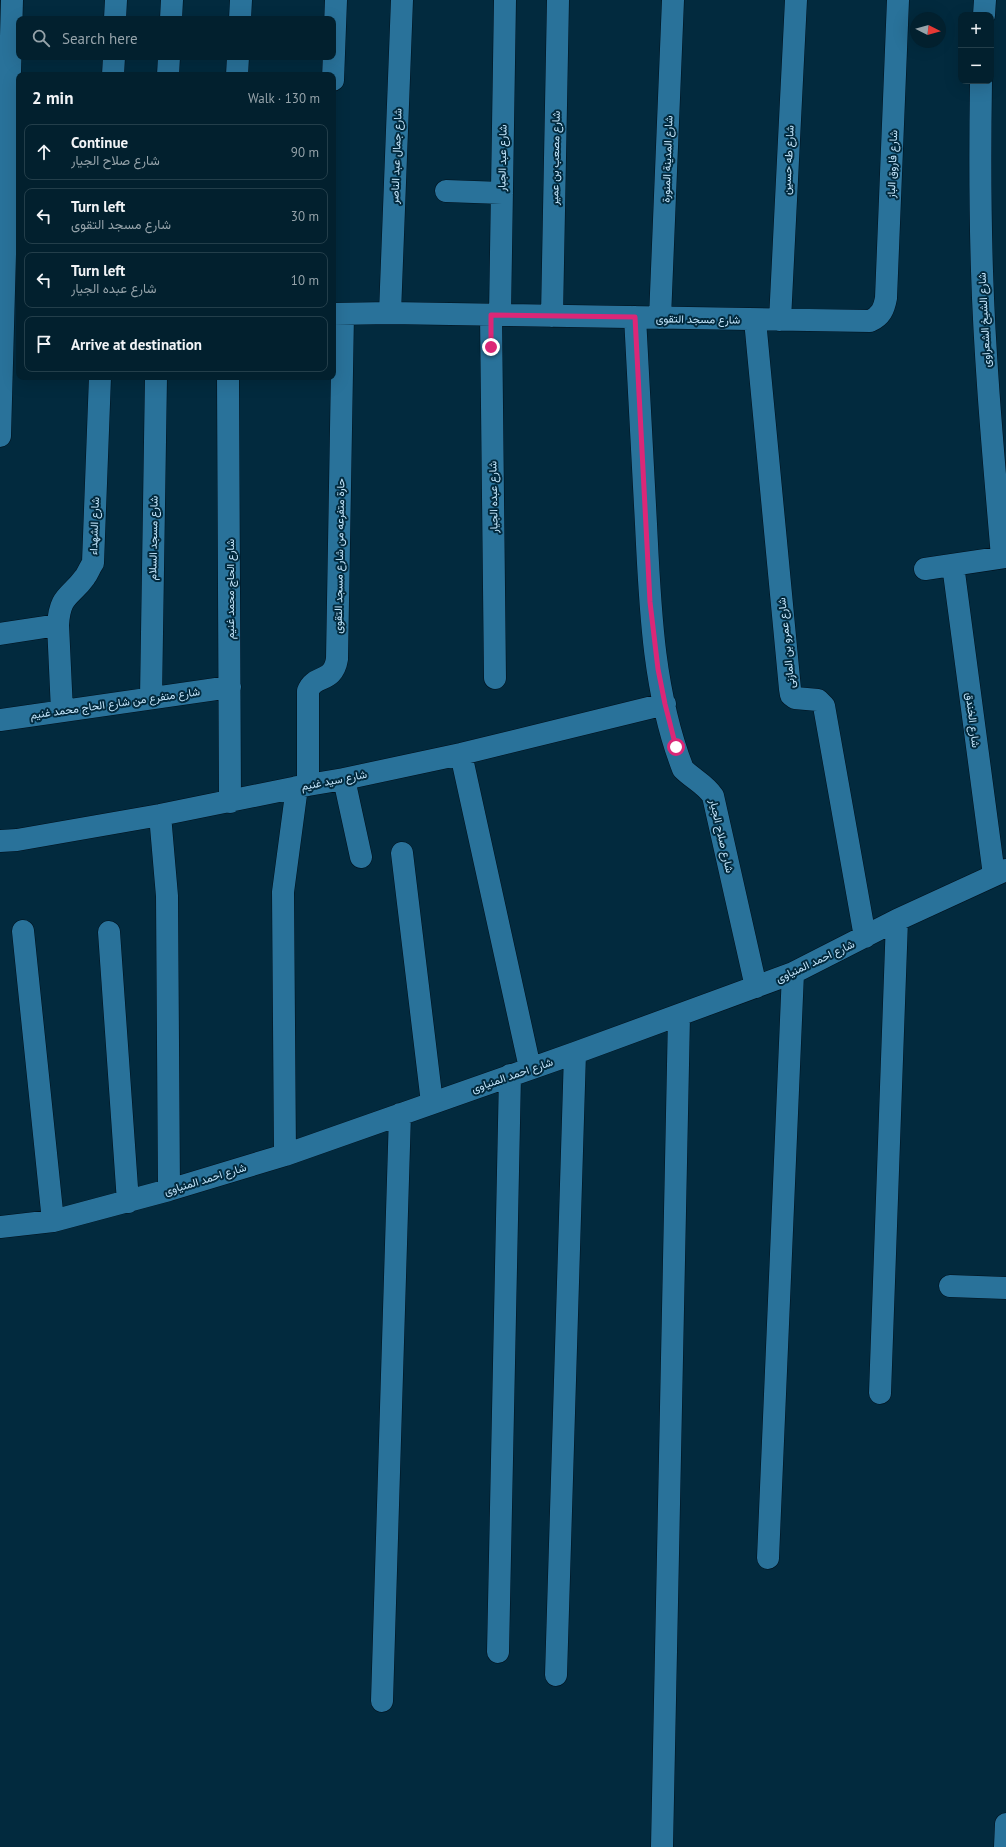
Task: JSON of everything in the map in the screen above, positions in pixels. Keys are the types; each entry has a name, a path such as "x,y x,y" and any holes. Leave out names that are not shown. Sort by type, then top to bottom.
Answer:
{"street":[{"path":"0,436 12,0"},
{"path":"115,16 116,0"},
{"path":"171,16 172,0"},
{"path":"240,16 241,0"},
{"path":"335,16 336,0"},
{"name":"شارع جمال عبد الناصر","path":"390,313 402,0"},
{"name":"شارع عبد الجبار","path":"495,315 502,193 505,0"},
{"name":"شارع مصعب بن عمير","path":"552,316 558,0"},
{"name":"شارع المدينة المنورة","path":"660,318 673,0"},
{"name":"شارع طه حسين","path":"780,320 796,0"},
{"name":"شارع فاروق الباز","path":"870,321 879,317 884,309 886,298 898,0"},
{"path":"984,12 985,0"},
{"path":"113,72 114,60"},
{"path":"168,72 169,60"},
{"path":"237,72 238,60"},
{"path":"333,72 334,60"},
{"name":"شارع الشيخ الشعراوى","path":"982,84 980,154 982,272 988,390 1004,557"},
{"path":"446,191 502,193"},
{"name":"شارع مسجد التقوى","path":"338,314 390,313 870,321"},
{"name":"حارة متفرعه من شارع مسجد التقوى","path":"285,1155 283,892 303,786 308,692 313,682 330,674 335,668 337,659 338,314"},
{"name":"شارع عبده الجيار","path":"495,315 495,678"},
{"name":"شارع صلاح الجيار","path":"635,317 650,602 656,657 665,704 683,769 690,776 707,786 713,796 756,987"},
{"name":"شارع عمرو بن المازنى","path":"755,320 791,695 795,698 818,700 824,706 865,938"},
{"name":"شارع الشهداء","path":"62,711 58,625 59,611 66,596 86,577 93,563 100,380"},
{"name":"شارع مسجد السلام","path":"151,698 156,380"},
{"name":"شارع الحاج محمد غنيم","path":"228,380 230,802"},
{"path":"925,569 1004,557"},
{"name":"شارع الخندق","path":"953,565 1000,873"},
{"path":"0,634 58,625"},
{"name":"شارع متفرع من شارع الحاج محمد غنيم","path":"0,720 230,687"},
{"name":"شارع سيد غنيم","path":"0,841 16,840 160,815 344,779 461,754 665,704"},
{"path":"461,754 520,1072 498,1652"},
{"path":"344,779 361,857"},
{"path":"160,815 165,856 167,896 169,1190"},
{"path":"402,853 432,1104"},
{"name":"شارع احمد المنياوى","path":"0,1227 53,1221 128,1202 285,1155 432,1104 679,1016 793,973 865,938 897,920 1000,873"},
{"path":"880,1393 897,920"},
{"path":"23,931 53,1221"},
{"path":"109,932 128,1202"},
{"path":"768,1558 793,973"},
{"path":"662,1847 679,1016"},
{"path":"556,1675 575,1053"},
{"path":"382,1701 400,1114"},
{"path":"950,1286 1006,1288"},
{"path":"1005,1847 1006,1824"}],"route":[{"path":"491,347 491,315 635,317 650,602 658,669 676,747"}]}
